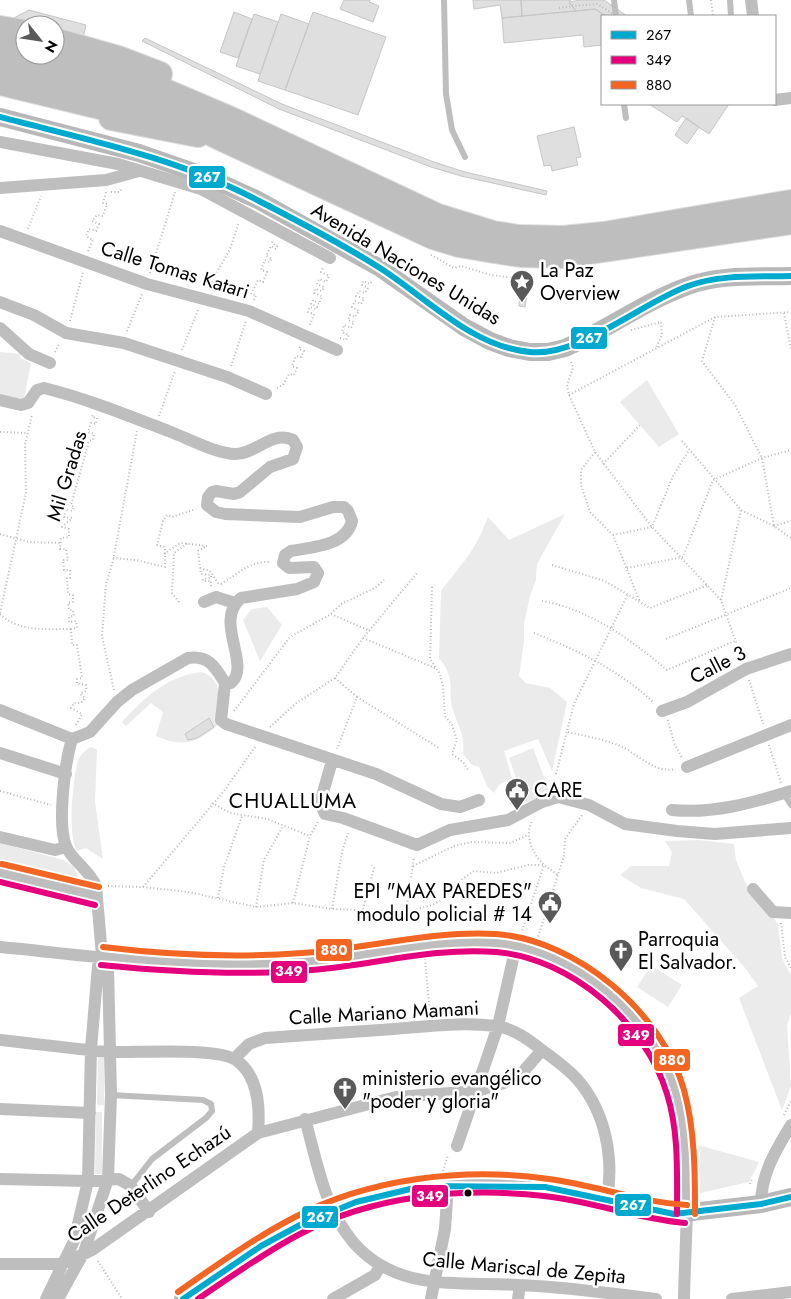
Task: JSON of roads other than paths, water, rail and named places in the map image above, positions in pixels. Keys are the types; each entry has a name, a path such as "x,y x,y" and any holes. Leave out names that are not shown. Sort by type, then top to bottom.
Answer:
{"highway":[{"path":"0,27 15,30"},
{"path":"0,35 15,39"},
{"path":"65,43 118,58 167,77 226,129"},
{"path":"0,44 15,48"},
{"path":"65,52 166,84 226,129"},
{"path":"0,53 162,95 433,236 459,245 522,255 563,256 791,222"},
{"path":"65,62 164,90 226,129"},
{"path":"0,64 156,106 226,129 438,216 493,233 519,237 563,238 604,234 791,202"},
{"path":"0,73 226,129"},
{"path":"0,84 152,120 226,129"},
{"path":"0,94 151,127 226,129"}],"street":[{"path":"751,0 752,15"},
{"path":"776,100 791,98"},
{"name":"Avenida Naciones Unidas","path":"0,117 140,153 205,176 258,200 380,268 464,327 490,341 509,348 530,352 548,352 565,348 688,286 712,280 791,276"},
{"path":"0,142 118,164 179,181 201,189 330,258"},
{"path":"0,188 106,180 140,171"},
{"name":"Calle Tomas Katari","path":"0,231 147,284 249,311 336,350"},
{"path":"0,302 34,315 66,333 124,343 178,362 227,376 266,394"},
{"path":"0,328 30,354 50,363"},
{"path":"0,400 21,405 28,403 37,390 44,388 96,403 209,447 236,454 283,437 293,440 297,447 293,459 270,467 240,492 234,494 212,492 206,501 207,505 216,512 225,514 300,517 333,507 344,507 352,521 345,536 337,541 288,552 283,563 289,568 311,565 317,569 318,577 308,586 241,598 235,603 231,620 237,673 231,683 225,683"},
{"path":"206,594 235,603"},
{"name":"Calle 3","path":"662,711 687,702 746,669 791,654"},
{"path":"72,739 96,726 117,702 139,686 188,658 203,657 209,661 225,683 221,720 226,724 398,782 428,798 452,807 460,807 479,800"},
{"path":"0,710 72,739"},
{"path":"687,767 791,725"},
{"path":"58,1299 88,1252 108,1179 111,1095 108,967 102,956 97,891 92,876 66,847 63,808 72,739"},
{"path":"0,753 66,774"},
{"path":"332,760 320,803 323,812 327,815 352,821 417,845 450,830 508,820 542,802 558,797 590,805 625,824 677,831 715,834 791,828"},
{"path":"672,810 694,812 728,807 787,792"},
{"path":"0,837 55,850 66,847"},
{"path":"0,873 97,891"},
{"path":"753,889 773,912 786,913"},
{"path":"0,948 136,960 257,965 330,960 424,946 471,942 516,946 582,974 604,988 626,1008 659,1052 671,1080 681,1112 684,1140 686,1214 684,1299"},
{"path":"453,1150 477,1091 498,1026 516,946"},
{"path":"46,1299 74,1241 88,1181 91,1049 98,966 102,956"},
{"name":"Calle Mariano Mamani","path":"234,1059 249,1044 265,1038 431,1026 498,1026 529,1040 578,1080 602,1122 609,1153 607,1200"},
{"path":"0,1040 111,1052 197,1053 234,1059 248,1072 257,1094 260,1110 258,1133"},
{"name":"Calle Deterlino Echazú","path":"0,1264 62,1264 88,1252 149,1212 258,1133 305,1119 396,1097 477,1091 504,1083 522,1073 542,1050"},
{"path":"0,1109 91,1110 110,1108"},
{"name":"Calle Mariscal de Zepita","path":"305,1119 326,1197 333,1211 352,1240 380,1266 410,1277 434,1282 520,1285 602,1296 656,1299"},
{"path":"761,1204 761,1185 791,1125"},
{"path":"0,1179 88,1181 119,1179 131,1186 149,1212"},
{"path":"431,1299 446,1229 445,1179"},
{"path":"183,1299 261,1246 300,1225 333,1211 386,1194 445,1179 545,1187 665,1212 686,1214 761,1204 791,1197"},
{"path":"333,1299 375,1275 380,1266"},
{"path":"518,1299 520,1285"},
{"path":"732,1299 791,1292"}],"lane":[{"path":"444,0 446,94 452,130 465,157"},
{"path":"614,0 616,15"},
{"path":"689,0 691,15"},
{"path":"730,0 731,15"},
{"path":"0,27 15,26"},
{"path":"65,39 86,49"},
{"path":"624,105 626,118"},
{"path":"787,792 791,805"},
{"path":"111,1095 203,1100 211,1104 212,1111 206,1118 152,1159 131,1186"}],"place":[{"name":"La Paz Overview","path":"522,303"},
{"name":"CARE","path":"517,811"},
{"name":"EPI \"MAX PAREDES\" modulo policial # 14","path":"550,924"},
{"name":"Parroquia El Salvador.","path":"621,972"},
{"name":"ministerio evangélico \"poder y gloria\"","path":"345,1110"}],"district":[{"name":"CHUALLUMA","path":"293,801"}]}
